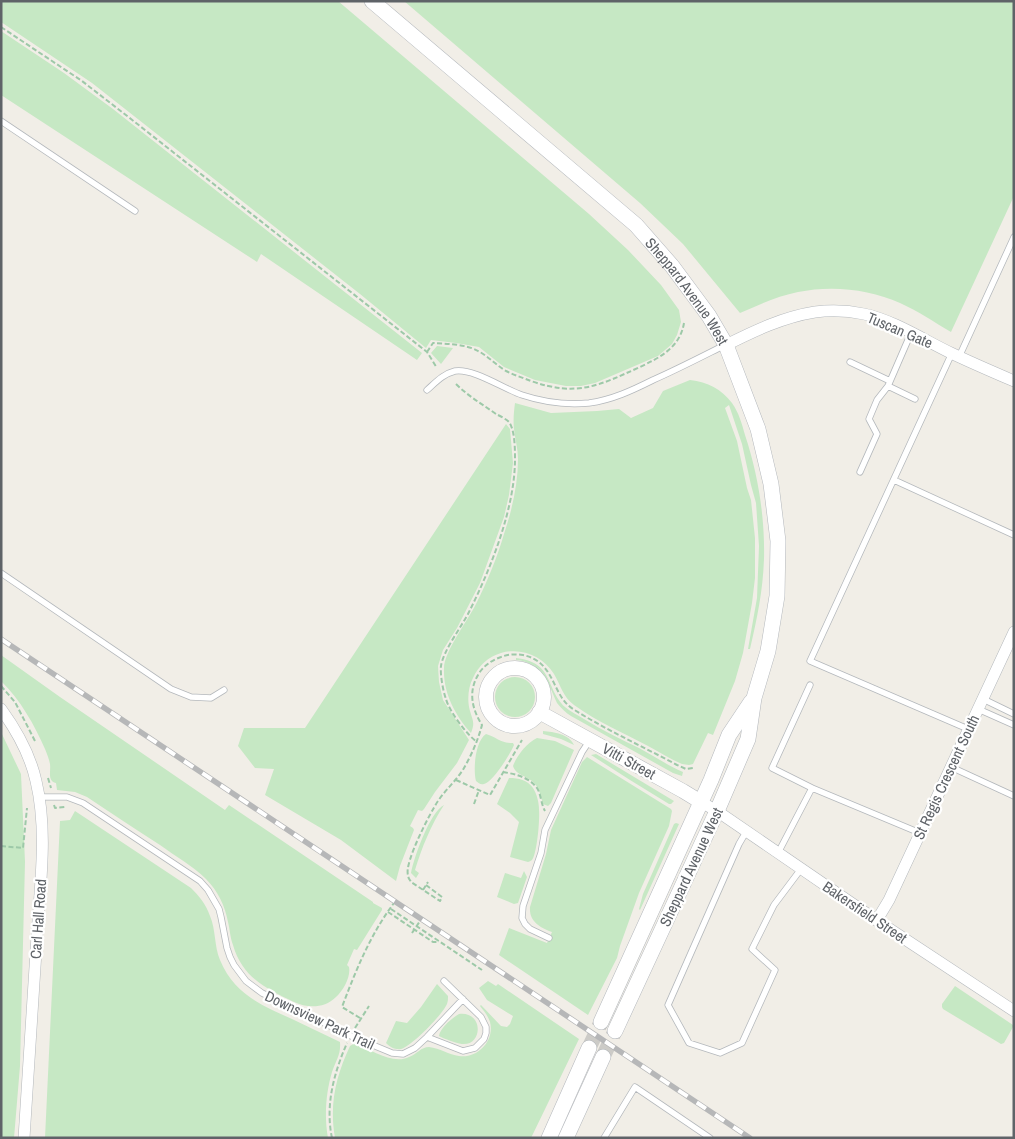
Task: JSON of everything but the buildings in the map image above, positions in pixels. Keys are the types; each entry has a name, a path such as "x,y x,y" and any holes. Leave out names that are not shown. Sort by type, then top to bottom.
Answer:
{"main road":[{"name":"Sheppard Avenue West","path":"372,1 636,225 672,266 709,316 726,345 758,429 771,484 778,541 777,596 768,651 754,698 748,739 717,811 615,1031"},
{"name":"Sheppard Avenue West","path":"601,1022 701,802 729,735 754,698"},
{"path":"549,1138 589,1048"},
{"path":"566,1138 603,1057"}],"street":[{"name":"Tuscan Gate","path":"726,345 778,321 800,315 831,311 864,314 885,321 1014,381"},
{"name":"St Regis Crescent South","path":"877,920 889,900 1014,632"},
{"path":"506,669 526,670 534,675 544,692 540,712 524,724 514,726 504,724 489,710 486,701 490,681 506,669"},
{"name":"Carl Hall Road","path":"1,709 20,737 36,779 43,848 24,1138"},
{"name":"Vitti Street","path":"540,712 717,811"},
{"name":"Bakersfield Street","path":"717,811 1014,1011"}],"lane":[{"path":"1,121 135,211"},
{"path":"968,729 810,661 894,480 1014,237"},
{"path":"860,472 878,434 869,419 877,400 889,383 911,333"},
{"path":"427,390 445,374 456,371 470,372 521,395 541,401 589,403 620,396 726,345"},
{"path":"850,362 889,383 915,400"},
{"path":"894,480 1014,534"},
{"path":"1,572 171,689 191,697 211,698 224,690"},
{"path":"810,685 772,768 812,788 920,833"},
{"path":"980,704 1014,714"},
{"path":"980,704 1014,725"},
{"path":"549,938 530,929 525,924 522,918 523,906 541,853 545,830 582,752 590,740"},
{"path":"951,767 1014,796"},
{"path":"778,853 812,788"},
{"name":"Downsview Park Trail","path":"39,797 68,797 83,802 194,876 215,902 221,917 227,948 234,965 246,981 271,998 351,1036 392,1053 403,1054 415,1048 463,999"},
{"path":"746,832 668,1005 689,1043 720,1053 742,1043 775,970 752,949 774,905 801,869"},
{"path":"427,1037 462,1051 475,1048 480,1044 486,1033 486,1027 481,1017 444,981"},
{"path":"604,1138 636,1087 710,1138"}],"path":[{"path":"1,27 82,81 427,352 437,368"},
{"path":"427,352 434,343 463,346 478,351 506,371 519,376 555,388 578,389 598,385 659,358 674,345 684,323"},
{"path":"456,384 465,393 508,422 512,430 515,449 515,470 510,503 492,560 469,611 446,651 441,666 446,701 470,737 477,742"},
{"path":"426,885 442,897 440,901 408,878 410,861 429,817 437,803 456,780 477,742 482,725 476,714 472,699 474,684 480,672 491,661 513,654 526,656 539,662 544,666 561,696 571,708 677,765 693,768"},
{"path":"456,780 490,795 522,740"},
{"path":"503,772 520,776 533,784 537,788 545,811 551,816"},
{"path":"474,804 479,790"},
{"path":"1,846 23,848 27,808"},
{"path":"423,890 428,882"},
{"path":"361,1018 342,1006 364,951 394,904"},
{"path":"390,909 482,970"},
{"path":"388,912 433,942 440,942"},
{"path":"412,933 420,921"},
{"path":"332,1138 330,1106 338,1063 369,1006"}],"green space":[{"path":"1,1 338,1 589,214 628,250 661,285 679,310 681,322 677,335 672,344 658,356 595,383 581,386 566,386 535,380 504,367 479,347 431,340 426,348 92,83 1,22"},
{"path":"404,1 1014,1 1014,196 951,332 920,313 888,298 850,290 824,289 798,292 776,298 740,313 683,244 640,203"},
{"path":"1,31 64,73 113,109 422,353 417,360 261,254 257,262 1,95"},
{"path":"437,346 453,348 441,364 431,353"},
{"path":"690,380 703,382 719,390 728,398 737,411 754,465 763,527 764,559 761,593 750,649 748,649 757,598 759,546 756,503 742,444 729,405 725,408 737,441 751,500 755,538 755,578 743,653 735,681 713,735 708,733 693,764 682,764 601,722 574,705 562,691 554,674 544,662 531,654 516,651 501,653 492,657 484,662 475,673 468,694 468,703 473,722 471,733 451,703 444,677 444,668 452,645 488,579 510,516 518,468 514,426 515,403 551,413 619,409 631,418 653,408 663,391"},
{"path":"506,424 510,429 513,463 504,517 480,583 457,628 443,650 438,666 443,700 469,740 457,763 424,809 422,811 418,810 410,826 414,830 396,881 341,840 265,795 274,769 255,768 238,746 244,728 305,728"},
{"path":"1,655 225,810 229,805 382,908 357,950 354,949 347,965 349,967 348,979 339,994 326,1004 310,1006 294,1002 256,981 242,966 237,956 223,905 206,879 184,861 87,797 75,792 57,790 56,783 50,778 48,756 37,731 21,704 1,681"},
{"path":"516,658 528,660 543,670 554,692 567,709 604,731 683,772 682,776 673,773 569,715 557,703 540,671 527,662 516,660"},
{"path":"515,677 529,683 535,697 529,711 515,717 501,711 495,697 501,683"},
{"path":"543,731 565,736 574,745 543,734"},
{"path":"1,732 21,774 25,862 20,1066 14,1138 1,1138"},
{"path":"486,734 514,745 492,779 484,784 480,784 476,781 475,763 479,743"},
{"path":"537,738 555,741 574,750 548,806 543,804 535,784 517,772 513,766 523,750"},
{"path":"596,754 674,801 669,804 591,755"},
{"path":"587,757 672,811 669,826 639,893 617,958 588,1015 499,955 509,928 547,943 552,932 533,920 530,907 551,830 582,762"},
{"path":"509,778 519,779 528,783 533,788 538,799 539,828 537,844 532,860 528,862 510,857 519,822 497,804"},
{"path":"444,805 424,845 415,870 419,873 416,878 411,873 419,846 433,816"},
{"path":"75,811 191,888 197,894 212,921 220,960 233,982 241,990 270,1009 340,1042 339,1054 332,1072 327,1096 326,1121 328,1138 45,1138 60,821 70,820"},
{"path":"676,823 679,824 640,910 643,894"},
{"path":"524,871 527,877 518,903 514,904 497,897 505,873 521,878"},
{"path":"488,981 496,986 498,984 579,1039 531,1138 335,1138 333,1102 341,1068 350,1046 355,1043 382,1056 396,1059 409,1057 429,1047 455,1055 472,1055 483,1047 490,1036 490,1022 481,1005 501,1026 507,1027 513,1016 487,1000 479,988"},
{"path":"437,984 448,996 444,1009 426,1030 406,1047 395,1049 389,1046 386,1043 396,1021 407,1023"},
{"path":"955,986 1013,1025 1004,1043 1001,1044 943,1009 942,1004"},
{"path":"459,1014 473,1018 476,1023 477,1035 469,1043 462,1044 439,1036 444,1027"}],"tunnel":[{"path":"589,1048 601,1022"},
{"path":"603,1057 615,1031"}],"railway":[{"path":"1,639 750,1138"}]}
